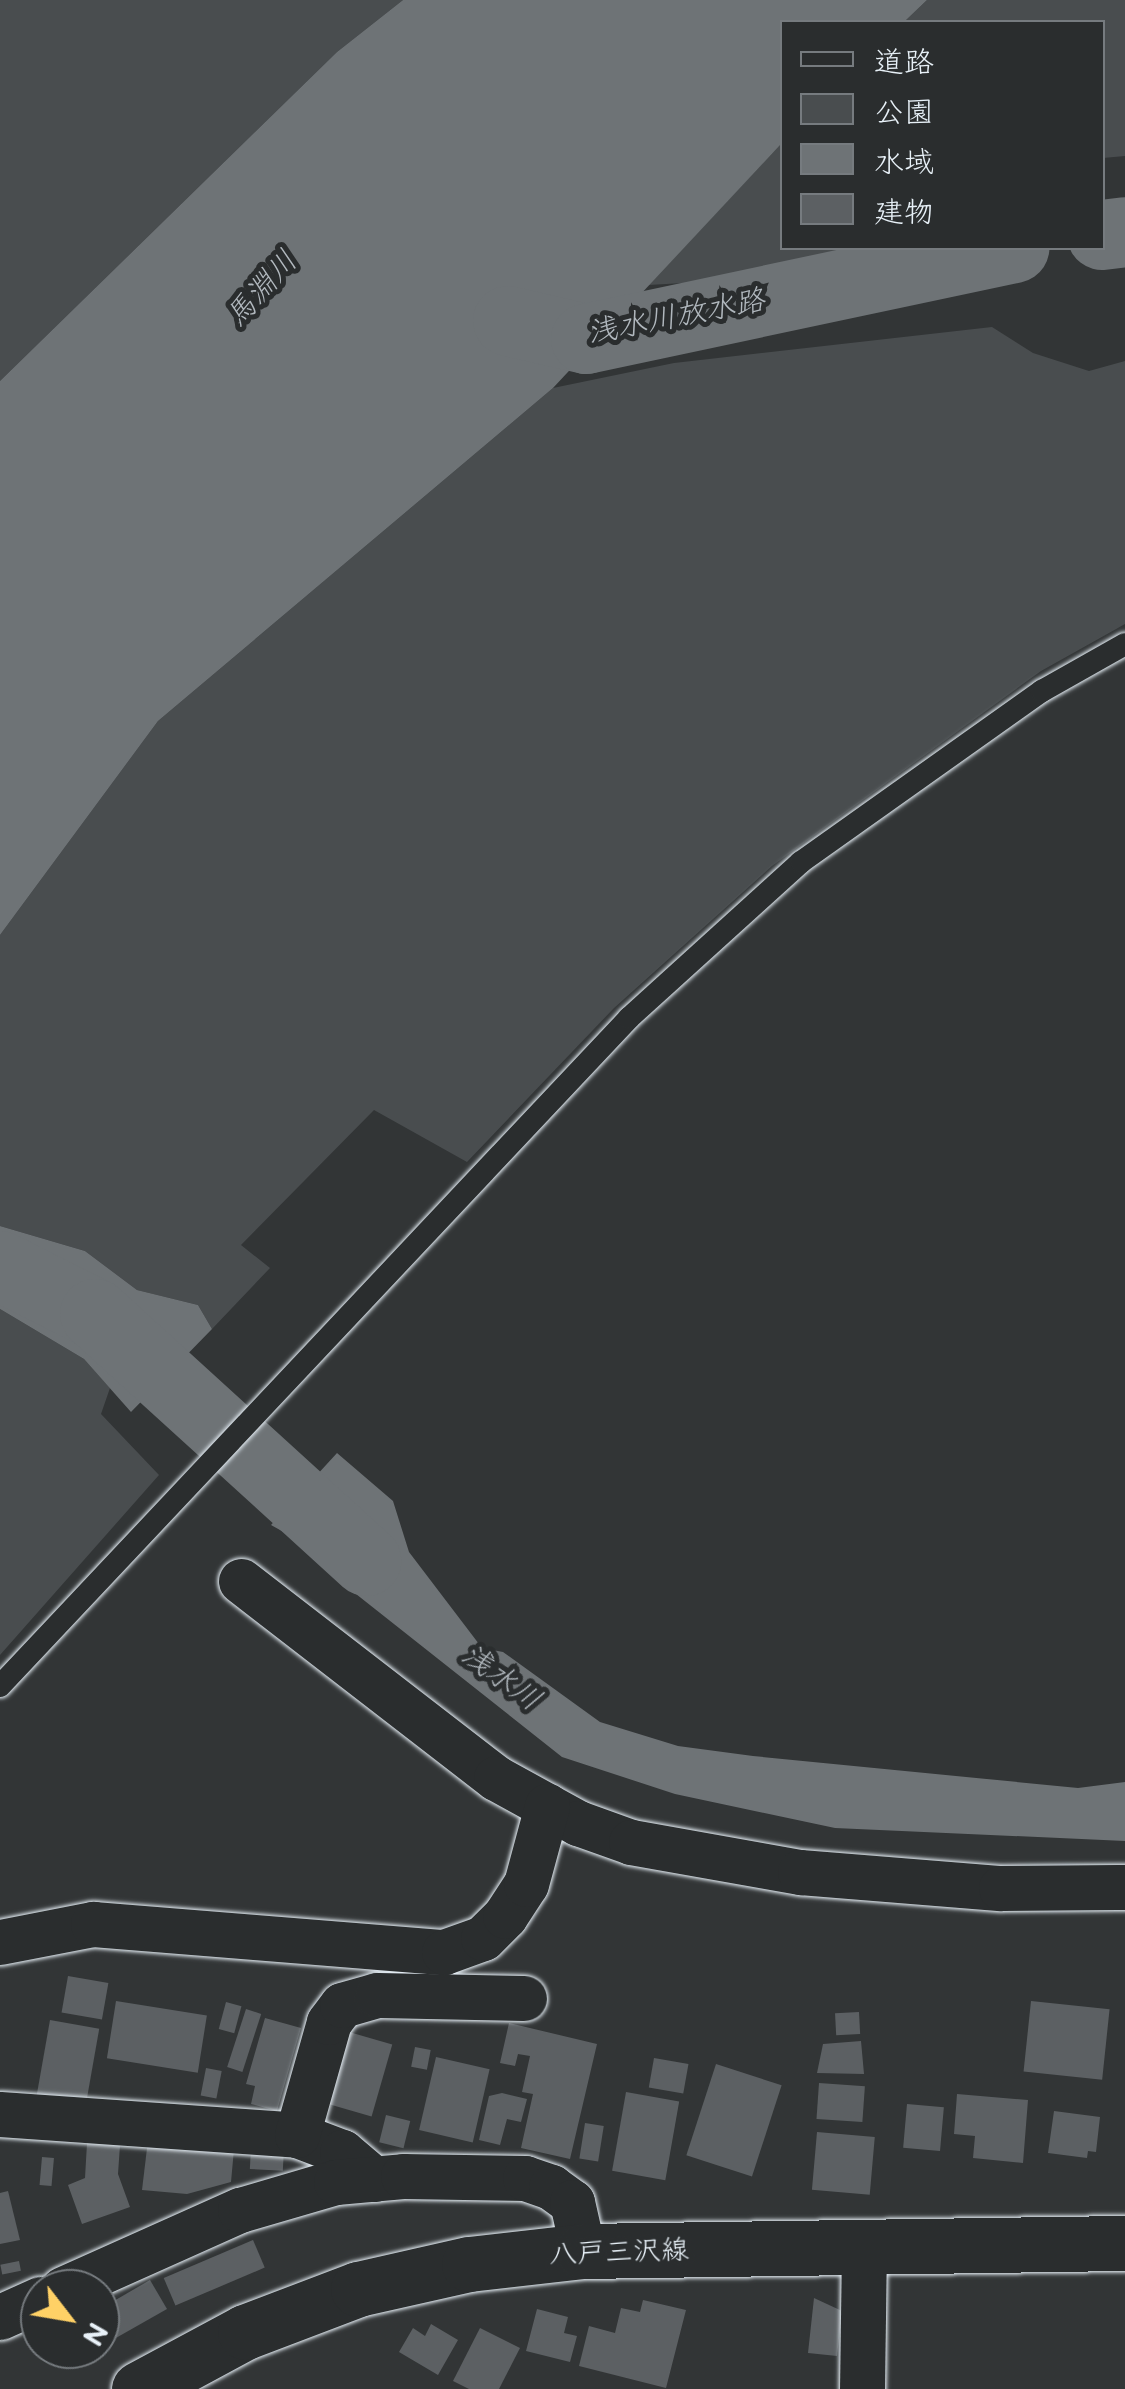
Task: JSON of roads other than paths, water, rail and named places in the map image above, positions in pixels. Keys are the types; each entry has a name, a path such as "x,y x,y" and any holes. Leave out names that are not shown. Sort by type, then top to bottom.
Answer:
{"main road":[{"name":"八戸三沢線","path":"138,2389 245,2332 358,2289 469,2264 583,2251 1125,2243"}],"street":[{"path":"241,1581 416,1720 547,1806 631,1842 800,1872 1002,1888 1125,1888"},
{"path":"0,1942 94,1924 444,1952 483,1938 504,1916 526,1884 547,1806"},
{"path":"297,2135 329,2022 342,2005 377,1994 524,1998"},
{"path":"0,2114 297,2135 342,2152 374,2179"},
{"path":"107,2269 240,2210 336,2182 374,2179 538,2182 572,2202 583,2251"},
{"path":"862,2389 864,2248"}],"lane":[{"path":"0,1686 628,1018 801,862 1042,691 1125,644"}],"water":[{"name":"馬淵川","path":"403,0 927,0 906,20 780,20 780,145 553,388 158,721 0,935 0,381 337,52"},
{"path":"0,1226 85,1251 137,1290 198,1305 212,1329 131,1412 84,1359 0,1309"},
{"path":"337,1453 393,1501 409,1552 482,1648 503,1652 600,1722 678,1746 753,1756 1078,1788 1125,1782 1125,1841 835,1828 675,1794 562,1757 356,1594 316,1550 271,1525"}],"waterway":[{"name":"浅水川放水路","path":"1105,235 1125,232"},
{"name":"浅水川放水路","path":"508,321 586,339 1005,250"},
{"name":"浅水川","path":"0,1266 95,1314 366,1561"}]}
